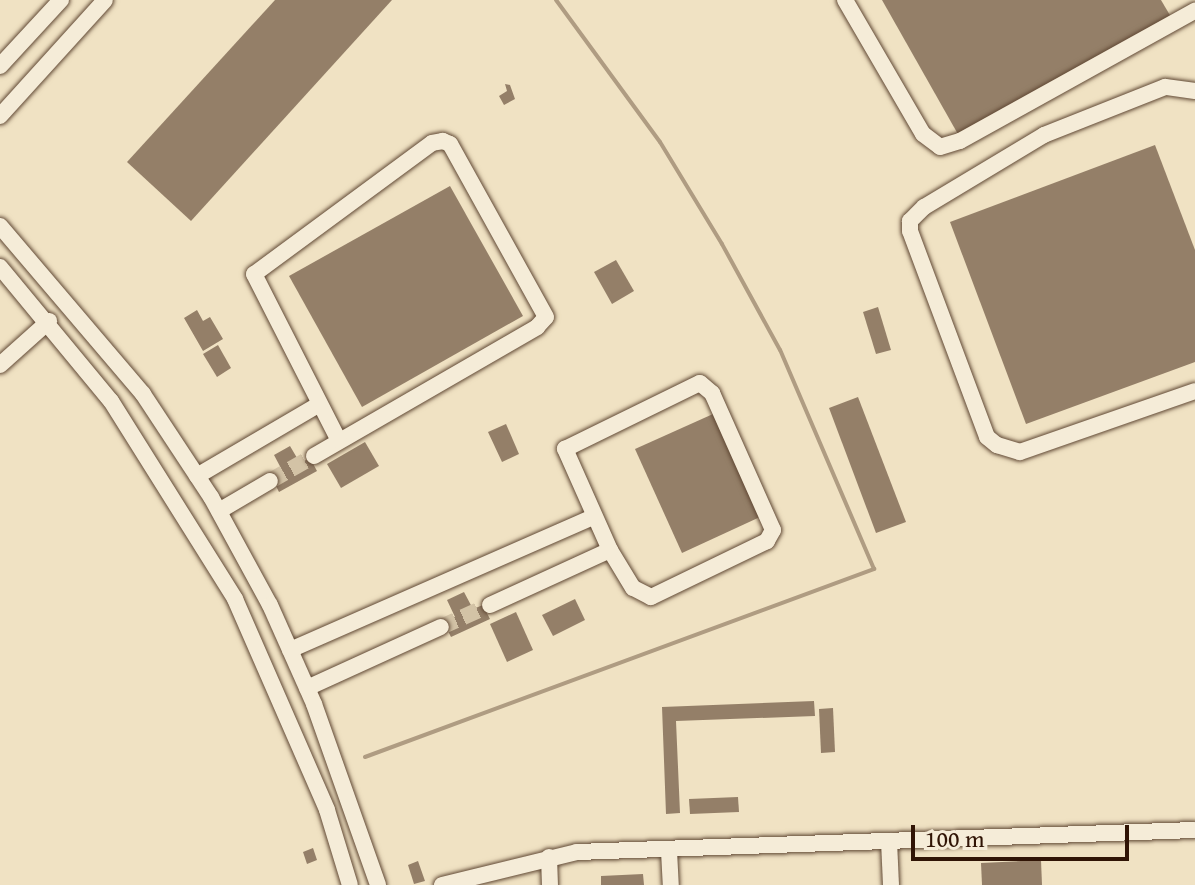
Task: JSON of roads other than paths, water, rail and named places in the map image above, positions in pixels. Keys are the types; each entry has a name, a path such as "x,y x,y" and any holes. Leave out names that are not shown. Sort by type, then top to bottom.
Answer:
{"lane":[{"path":"0,66 61,0"},
{"path":"0,116 105,0"},
{"path":"845,0 923,134 940,147 960,141 1195,11"},
{"path":"1195,91 1165,87 1044,135 924,207 910,221 910,231 987,437 997,445 1020,452 1195,391"},
{"path":"314,456 546,317 450,144 432,143 254,274 339,441"},
{"path":"0,226 133,382 219,511 307,688 378,885"},
{"path":"0,267 49,321 164,480 235,599 327,810 350,885"},
{"path":"2,359 49,321"},
{"path":"691,385 707,386 773,530 770,537 651,597 633,588 593,517 565,449 691,385"},
{"path":"197,476 318,405"},
{"path":"219,511 270,481"},
{"path":"290,650 593,517"},
{"path":"490,605 610,550"},
{"path":"307,688 441,627"},
{"path":"442,885 549,857 1195,830"},
{"path":"889,841 891,885"},
{"path":"669,851 671,885"},
{"path":"549,857 550,885"}],"waterway":[{"path":"365,757 874,569 780,350 722,244 660,142 556,0"}],"tunnel":[{"path":"270,481 314,456"},
{"path":"441,627 490,605"}]}
